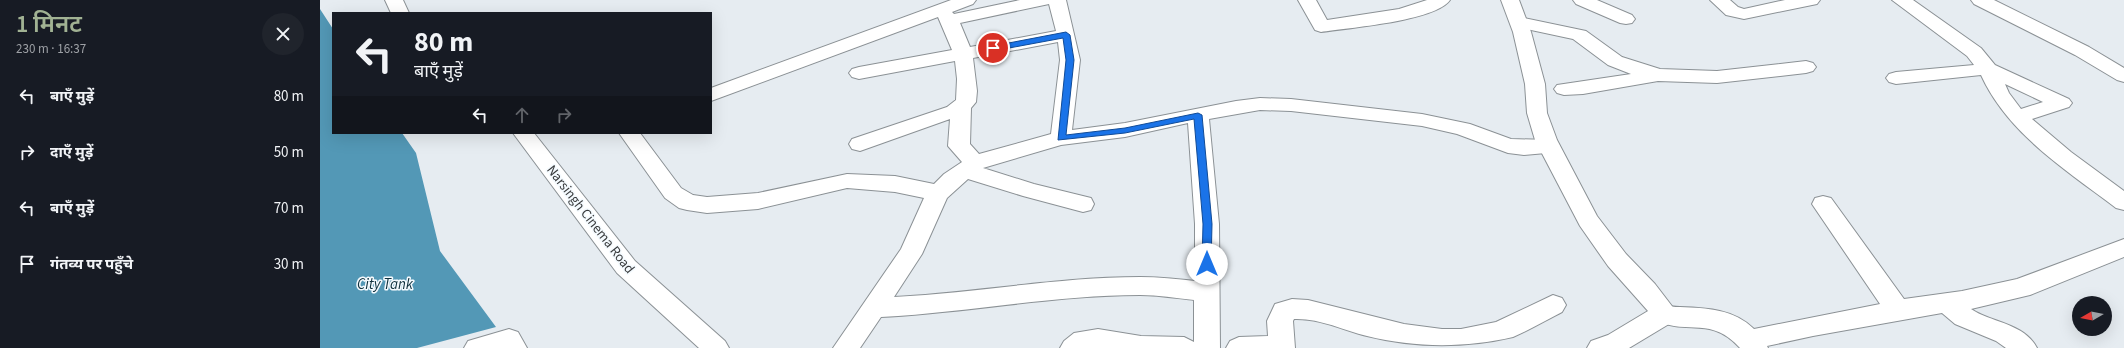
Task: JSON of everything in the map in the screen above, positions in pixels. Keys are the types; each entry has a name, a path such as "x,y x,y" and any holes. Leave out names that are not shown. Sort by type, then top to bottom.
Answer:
{"street":[{"path":"394,0 400,12"},
{"path":"946,15 967,0"},
{"path":"712,94 946,15 1045,0"},
{"path":"1057,0 1066,35 1070,60 1061,138"},
{"path":"1306,0 1321,26 1410,11 1426,7 1441,0"},
{"path":"1510,0 1519,22 1535,84 1537,112 1549,148 1588,220 1617,260 1665,314 1680,318 1694,317 1722,319 1732,324 1752,344 1898,310 2021,288 2124,248"},
{"path":"1582,0 1626,19"},
{"path":"1719,0 1732,11 1744,14 1811,0"},
{"path":"1901,0 1974,52 1988,69 2000,95 2017,117 2062,156 2124,202"},
{"path":"1980,0 2115,65 2124,76"},
{"path":"860,144 916,125 961,107 966,102 967,95 963,54 946,15"},
{"path":"1519,22 1579,35 1615,61 1644,72 1660,75 1717,77 1806,67"},
{"path":"859,73 1066,35"},
{"path":"1896,78 1988,69 2062,102 2017,117"},
{"path":"1564,89 1584,88 1660,75"},
{"path":"846,348 910,254 925,225 932,204 939,193 952,179 969,166 1015,150 1061,138 1125,130 1236,107 1260,104 1291,105 1422,120 1463,129 1508,146 1524,148 1549,148"},
{"path":"961,107 958,146 969,166 1024,189 1083,204"},
{"path":"1198,115 1208,224 1206,291 1207,348"},
{"name":"Narsingh Cinema Road","path":"525,134 626,267 716,348"},
{"path":"630,134 673,194 687,202 706,205 758,201 847,181 869,181 895,184 939,193"},
{"path":"1823,204 1898,310"},
{"path":"873,308 930,305 1087,288 1141,286 1206,291"},
{"path":"1947,302 1954,312 1966,320 2000,331 2013,338 2024,348"},
{"path":"1239,348 1282,347 1280,321 1284,311 1294,308 1314,310 1394,332 1435,340 1472,339 1499,332 1553,305"},
{"path":"1600,348 1616,343 1665,314"},
{"path":"1073,348 1083,340 1098,339 1141,346 1184,348"},
{"path":"477,348 508,340 514,348"}],"water":[{"name":"City Tank","path":"320,9 332,27 332,134 403,134 416,153 440,251 496,327 417,348 320,348"}],"route":[{"path":"993,48 1066,35 1070,60 1068,89 1061,138 1125,130 1172,122 1198,115 1208,224 1207,264"}]}
